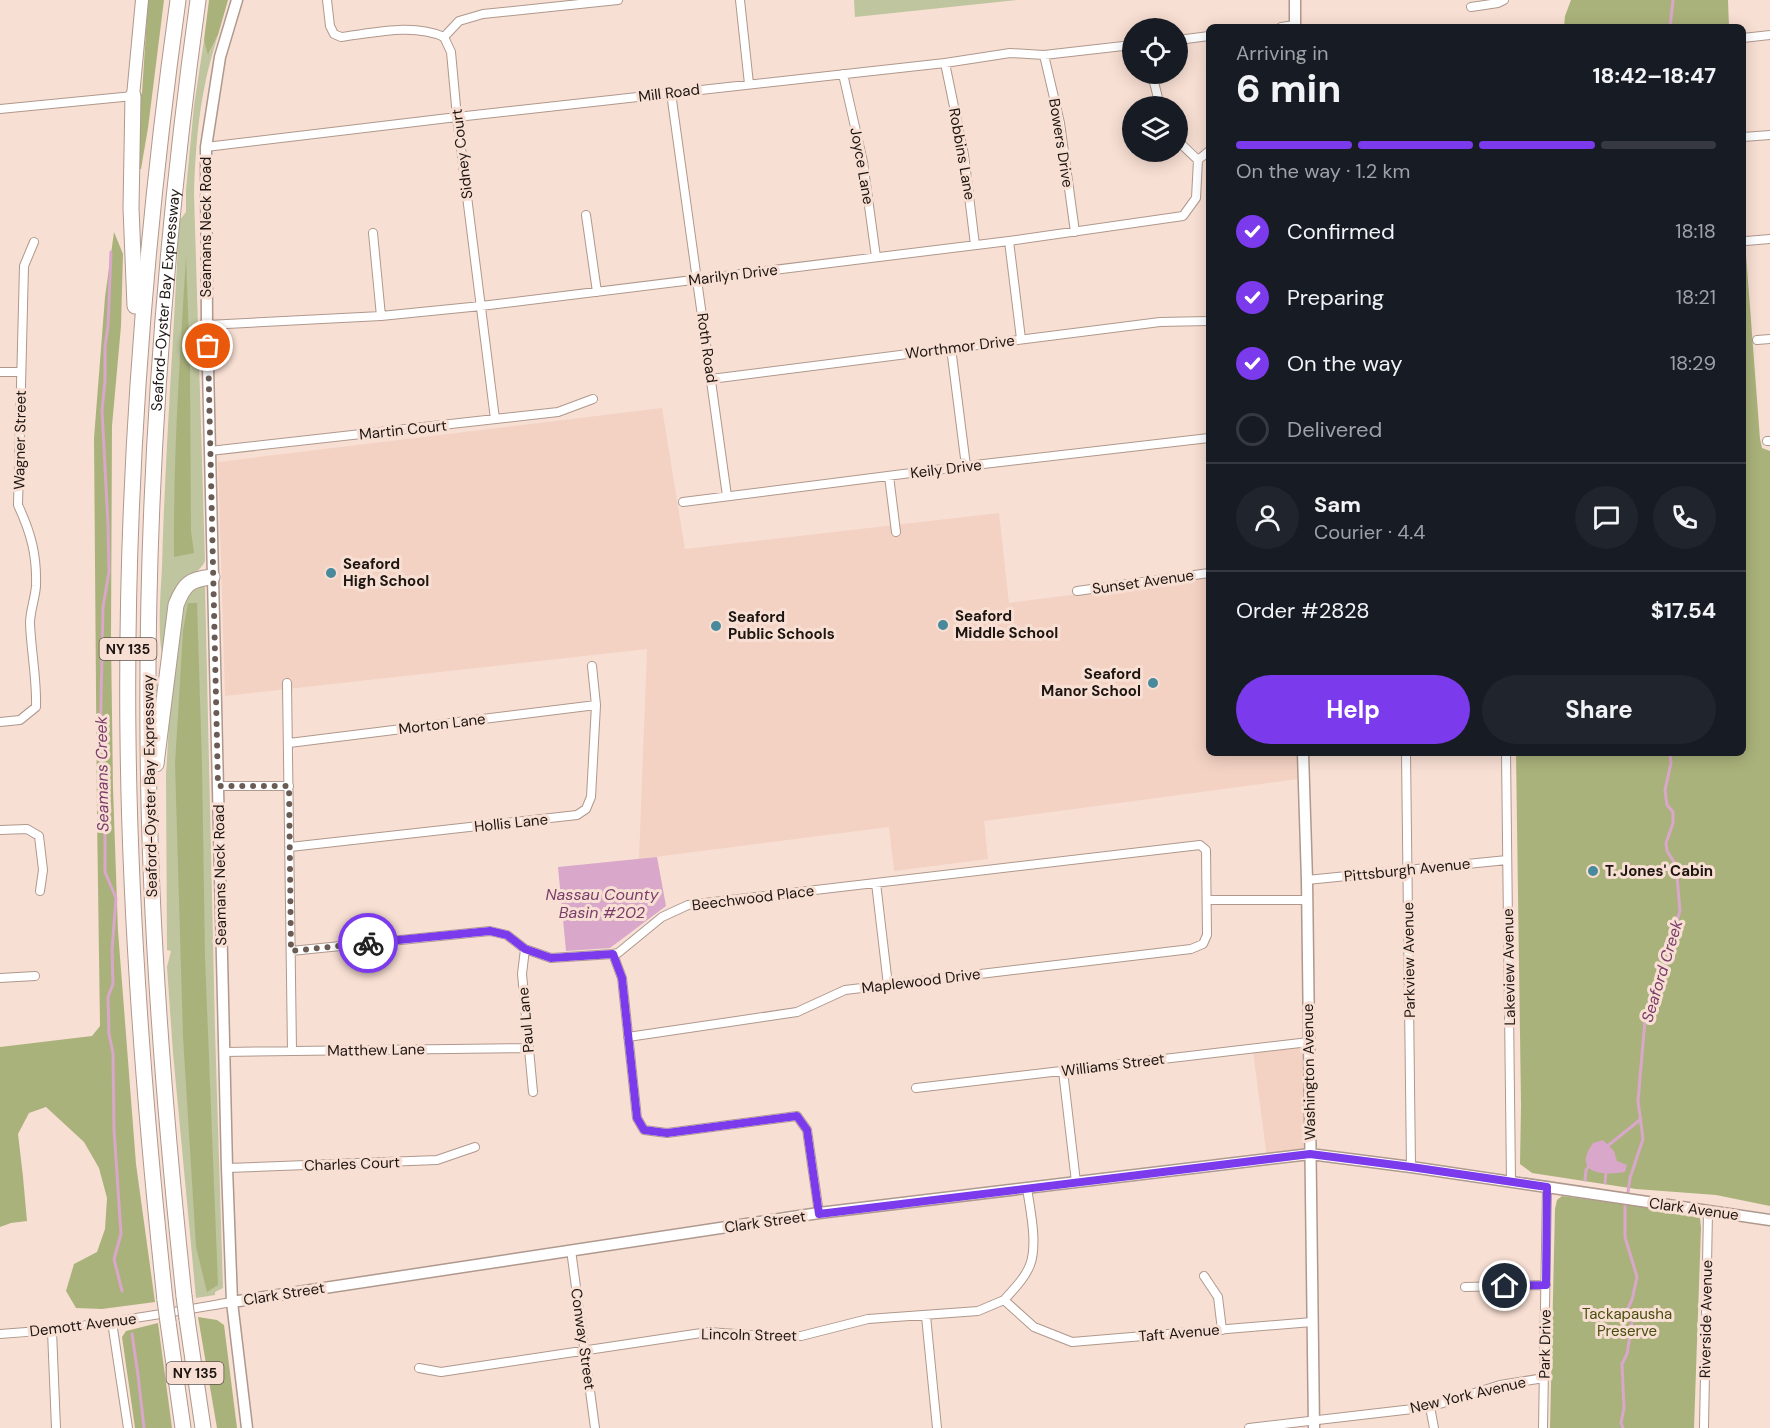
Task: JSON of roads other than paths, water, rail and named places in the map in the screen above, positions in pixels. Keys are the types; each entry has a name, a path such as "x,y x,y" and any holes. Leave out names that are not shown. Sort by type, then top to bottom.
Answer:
{"highway":[{"name":"Seaford-Oyster Bay Expressway","path":"178,0 147,257 131,523 128,740 140,1034 166,1312 183,1428"},
{"name":"Seaford-Oyster Bay Expressway","path":"198,0 166,270 155,423 148,659 150,821 159,1033 184,1296 203,1428"},
{"path":"133,96 131,208 135,284 136,422"},
{"path":"150,821 176,605 181,592 190,581 212,577"}],"main road":[{"path":"133,96 142,0"}],"street":[{"name":"Seamans Neck Road","path":"237,0 220,57 206,147 207,325 227,1168 232,1302 247,1428"},
{"path":"327,0 330,26 334,34 341,37 413,30 432,32 444,37 459,21 483,14 549,4 618,0"},
{"path":"740,0 749,84"},
{"path":"1295,0 1295,24"},
{"path":"1470,7 1504,0"},
{"path":"1746,38 1770,35"},
{"path":"1188,39 1206,36"},
{"name":"Sidney Court","path":"444,37 452,52 457,117 495,419"},
{"name":"Mill Road","path":"206,147 945,63 1010,53 1044,54 1122,46"},
{"name":"Bowers Drive","path":"1044,54 1060,123 1075,232"},
{"name":"Robbins Lane","path":"945,63 964,155 975,245"},
{"name":"Joyce Lane","path":"843,74 863,162 876,257"},
{"name":"Roth Road","path":"671,93 727,496"},
{"path":"0,109 133,96"},
{"path":"1746,137 1770,135"},
{"path":"1188,150 1198,160 1206,153"},
{"name":"Marilyn Drive","path":"207,325 381,316 481,306 1009,242 1183,216 1196,198 1198,160"},
{"path":"586,215 597,292"},
{"path":"373,233 381,316"},
{"path":"1746,242 1770,239"},
{"name":"Wagner Street","path":"0,722 20,720 36,707 37,692 30,621 36,587 34,550 29,529 18,505 24,266 34,242"},
{"path":"1009,242 1021,339"},
{"name":"Worthmor Drive","path":"711,379 1160,322 1206,321"},
{"path":"1757,340 1770,339"},
{"path":"951,348 966,466"},
{"path":"0,372 21,372"},
{"name":"Martin Court","path":"210,451 558,412 593,399"},
{"name":"Keily Drive","path":"684,502 1206,438"},
{"path":"889,476 896,532"},
{"name":"Sunset Avenue","path":"1077,591 1206,573"},
{"name":"Hollis Lane","path":"290,847 577,815 586,809 591,797 596,705 592,666"},
{"path":"287,683 292,1051"},
{"name":"Morton Lane","path":"289,743 596,705"},
{"name":"Washington Avenue","path":"1303,756 1307,880 1314,1425"},
{"name":"Parkview Avenue","path":"1406,756 1411,1167"},
{"name":"Lakeview Avenue","path":"1506,756 1511,1181"},
{"path":"218,786 289,786"},
{"path":"0,830 27,829 39,836 43,870 40,891"},
{"name":"Beechwood Place","path":"613,954 618,953 662,917 688,905 1200,845 1206,850 1207,900"},
{"name":"Pittsburgh Avenue","path":"1307,880 1508,861"},
{"path":"876,883 888,985"},
{"path":"1207,900 1306,900"},
{"name":"Maplewood Drive","path":"628,1038 797,1012 845,990 1191,949 1203,944 1207,930 1207,900"},
{"path":"291,951 490,931 507,935 525,949 551,958 613,954 622,978 637,1118 644,1130 667,1133 797,1116 807,1130 819,1214"},
{"name":"Paul Lane","path":"525,949 522,975 533,1092"},
{"path":"0,978 35,976"},
{"name":"Williams Street","path":"916,1088 1309,1042"},
{"name":"Matthew Lane","path":"224,1052 528,1048"},
{"path":"1063,1071 1076,1182"},
{"name":"Charles Court","path":"227,1168 437,1160 475,1147"},
{"name":"Clark Street","path":"166,1312 819,1214 1310,1154 1617,1197"},
{"name":"Park Drive","path":"1543,1428 1547,1187"},
{"name":"Lincoln Street","path":"419,1368 441,1372 708,1332 801,1336 868,1319 978,1311 1004,1300 1021,1281 1031,1263 1034,1233 1027,1188"},
{"name":"Clark Avenue","path":"1617,1197 1770,1220"},
{"name":"Riverside Avenue","path":"1704,1428 1708,1211"},
{"name":"Conway Street","path":"571,1250 595,1428"},
{"path":"1204,1276 1218,1297 1222,1330"},
{"path":"1465,1287 1546,1285"},
{"name":"Taft Avenue","path":"1004,1300 1034,1327 1072,1342 1312,1322"},
{"name":"Demott Avenue","path":"0,1334 52,1330 166,1312"},
{"path":"926,1316 937,1428"},
{"path":"112,1322 128,1428"},
{"path":"52,1330 57,1428"},
{"name":"New York Avenue","path":"1250,1428 1314,1425 1430,1407 1500,1384 1544,1378"},
{"path":"1430,1407 1434,1428"}],"water":[{"name":"Nassau County Basin #202","path":"657,857 666,906 610,948 566,951 558,867"},
{"path":"1603,1140 1614,1151 1617,1161 1627,1165 1625,1172 1599,1172 1588,1166 1587,1153 1593,1143"}],"waterway":[{"name":"Seaford Creek","path":"1670,24 1673,0"},
{"name":"Seamans Creek","path":"111,252 102,410 109,572 103,607 100,749 105,872 116,898 112,950 113,984 108,997 109,1034 113,1053 114,1129 121,1234 114,1259 122,1291"},
{"name":"Seaford Creek","path":"1628,1192 1630,1178 1643,1139 1638,1101 1645,1020 1652,995 1663,980 1680,911 1676,865 1667,851 1666,843 1673,823 1673,812 1667,805 1665,790 1670,756"},
{"path":"1605,1148 1641,1119"},
{"path":"1585,1180 1589,1166"},
{"path":"1605,1183 1606,1172"},
{"name":"Seaford Creek","path":"1623,1428 1621,1423 1624,1408 1622,1364 1627,1354 1632,1323 1628,1308 1637,1277 1625,1237 1625,1206"},
{"name":"Seamans Creek","path":"132,1334 144,1428"}],"place":[{"name":"Seaford High School","path":"331,573"},
{"name":"Seaford Middle School","path":"943,625"},
{"name":"Seaford Public Schools","path":"716,626"},
{"name":"Seaford Manor School","path":"1153,683"},
{"name":"T. Jones' Cabin","path":"1593,871"}],"park label":[{"name":"Tackapausha Preserve","path":"1627,1322"}]}
